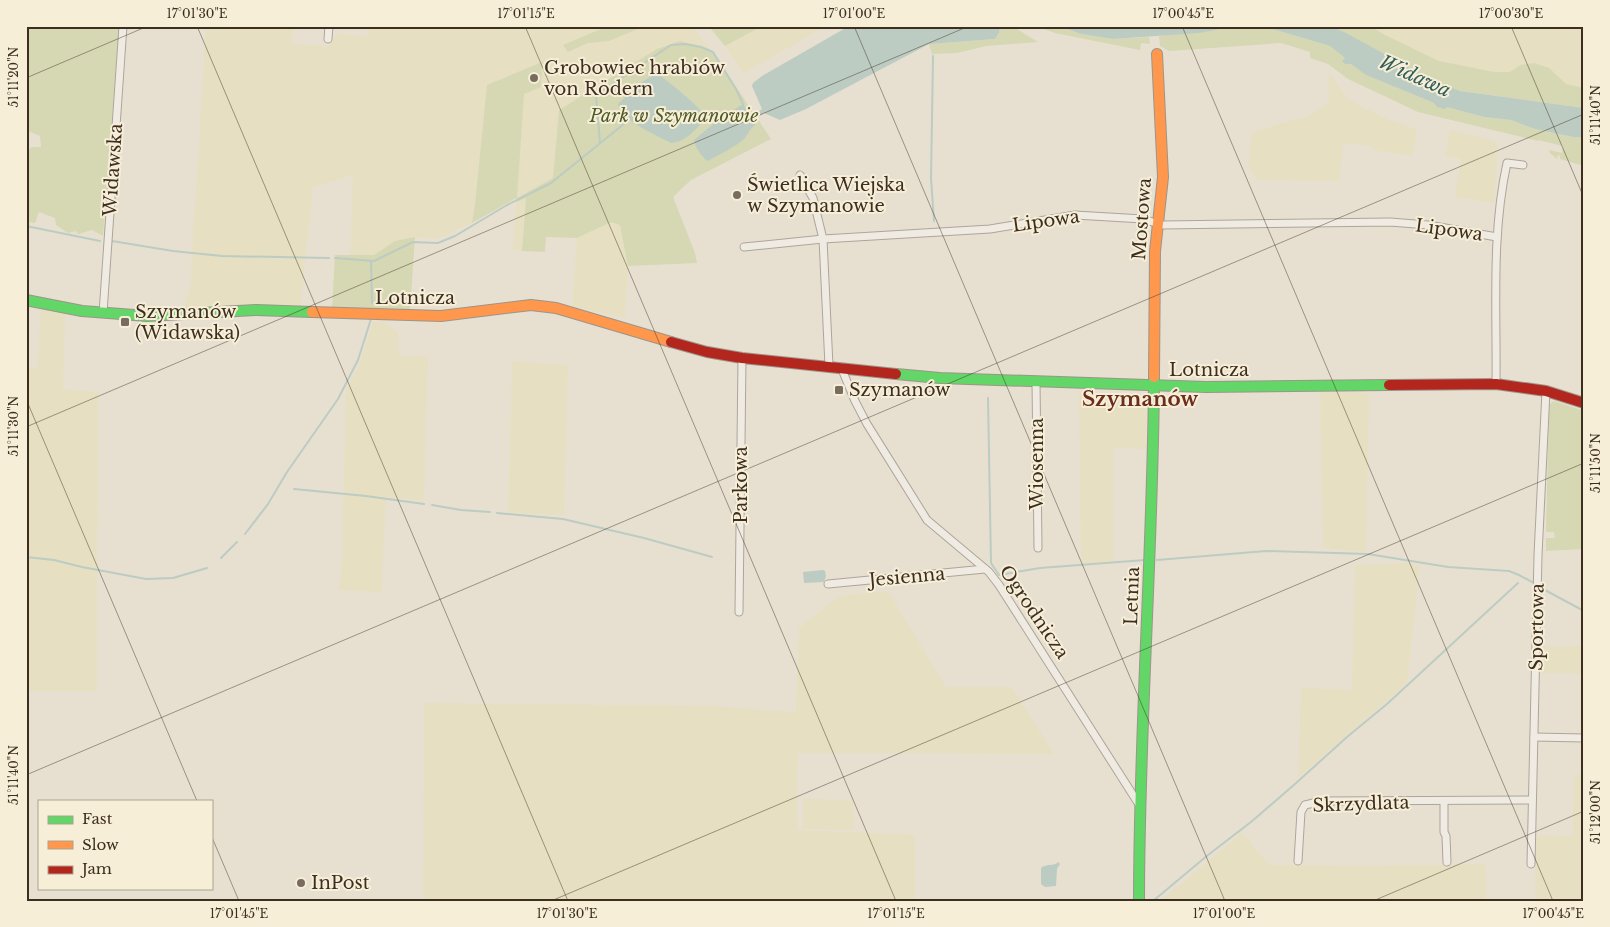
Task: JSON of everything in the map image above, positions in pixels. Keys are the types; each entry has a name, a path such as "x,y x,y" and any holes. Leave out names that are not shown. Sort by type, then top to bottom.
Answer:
{"street":[{"name":"Widawska","path":"103,314 123,26"},
{"path":"328,39 329,26"},
{"name":"Mostowa","path":"1154,387 1155,251 1163,177 1157,54"},
{"path":"1496,384 1497,237 1502,187 1507,163 1523,165"},
{"name":"Ogrodnicza","path":"800,175 813,198 823,239 834,366 867,424 927,520 986,569 999,585 1140,806"},
{"name":"Lipowa","path":"744,247 823,239 990,230 1075,215 1143,219 1157,224 1170,225 1390,222 1428,225 1497,237"},
{"name":"Lotnicza","path":"26,300 103,314 147,316 256,310 441,316 531,304 556,308 707,352 742,358 940,378 1154,387 1496,384 1546,391 1584,403"},
{"name":"Parkowa","path":"739,612 742,358"},
{"name":"Wiosenna","path":"1036,381 1038,548"},
{"name":"Letnia","path":"1140,806 1146,683 1154,387"},
{"name":"Sportowa","path":"1531,864 1538,555 1546,391"},
{"name":"Jesienna","path":"828,584 986,569"},
{"path":"1534,737 1584,738"},
{"name":"Skrzydlata","path":"1298,861 1301,812 1305,805 1322,802 1532,800"},
{"path":"1444,801 1444,832 1446,836 1447,862"},
{"path":"1139,901 1140,806"}],"shaded area":[{"path":"206,26 293,26 292,44 330,46 331,41 337,34 367,36 368,26 608,26 563,45 569,52 588,43 609,41 645,26 691,26 712,51 680,41 657,49 559,110 553,178 516,198 524,94 541,87 542,63 487,85 472,223 437,239 415,237 395,241 374,255 350,255 353,175 313,187 300,307 260,305 184,307 190,288"},
{"path":"762,26 826,26 743,74 725,46"},
{"path":"1370,26 1584,26 1584,88 1566,84 1549,68 1520,65 1510,72 1494,72 1439,61"},
{"path":"1329,72 1349,100 1389,120 1417,129 1413,156 1372,150 1372,146 1343,143 1339,181 1258,180 1252,173 1249,165 1252,132 1308,116 1323,107 1329,101"},
{"path":"1450,130 1495,141 1498,144 1494,203 1455,197 1461,159 1445,156"},
{"path":"526,198 522,251 513,250 516,202"},
{"path":"611,222 620,225 628,266 625,318 572,306 577,238"},
{"path":"41,309 65,314 63,389 98,392 97,691 26,691 26,366 37,368"},
{"path":"373,322 385,322 398,332 399,356 428,356 424,501 386,497 381,592 339,590 342,558 346,390 359,365"},
{"path":"512,361 568,365 564,515 508,513"},
{"path":"1320,391 1369,393 1366,552 1323,548"},
{"path":"1079,393 1146,394 1147,449 1114,448 1114,561 1081,564"},
{"path":"1408,563 1420,566 1407,683 1298,777 1301,688 1352,690 1355,565"},
{"path":"888,591 946,687 1012,687 1054,754 798,753 797,830 915,835 915,900 1037,901 423,901 424,703 715,706 796,712 799,628 839,596"},
{"path":"1541,646 1584,646 1584,674 1541,673"},
{"path":"1584,774 1584,901 1535,901 1536,838 1542,835 1573,836 1574,775"},
{"path":"803,798 853,801 854,830 803,829"},
{"path":"1242,833 1270,865 1485,864 1486,901 1160,901"}],"green space":[{"path":"26,26 119,26 103,236 92,230 78,234 76,231 68,233 56,225 55,218 39,212 35,223 26,222 27,151 32,147 41,147 40,136 28,131 26,132"},
{"path":"608,26 645,26 609,41 588,43 568,52 563,45"},
{"path":"715,26 762,26 725,46 711,29"},
{"path":"997,26 1012,26 1038,42 986,46 957,53 932,54 929,44 995,39 1000,27"},
{"path":"1035,26 1059,26 1081,34 1113,39 1149,37 1150,44 1141,43 1140,50 1055,33"},
{"path":"1251,26 1269,28 1330,46 1366,75 1434,103 1484,117 1511,120 1535,129 1573,137 1584,137 1584,166 1560,159 1558,155 1557,159 1550,153 1549,150 1562,153 1563,146 1418,112 1348,79 1328,64 1310,58 1310,52 1281,43 1169,51 1160,46 1159,36"},
{"path":"1330,26 1370,26 1439,61 1494,72 1510,72 1520,65 1534,63 1549,68 1566,84 1584,88 1584,108 1460,91 1432,80"},
{"name":"Park w Szymanowie","path":"680,41 712,51 771,139 691,180 673,197 695,253 697,263 628,266 620,225 611,222 577,238 546,237 545,252 522,251 526,198 516,202 516,198 472,223 487,85 542,62 541,87 524,94 517,198 553,178 559,110 657,49"},
{"path":"415,237 410,309 332,308 335,255 374,255 395,241"},
{"path":"1554,401 1584,411 1584,549 1546,551 1546,538 1555,538 1554,532 1546,532 1549,405"}],"water":[{"path":"849,26 1000,27 995,39 929,44 806,109 780,120 764,113 755,119 755,125 738,144 707,161 702,156 694,140 718,120 743,104 752,116 762,109 752,86 753,83"},
{"path":"1059,26 1248,26 1199,33 1113,39 1081,34"},
{"name":"Widawa","path":"1251,26 1330,26 1432,80 1460,91 1584,108 1584,137 1573,137 1535,129 1511,120 1484,117 1447,107 1445,109 1437,107 1434,103 1366,75 1351,64 1345,64 1342,61 1345,58 1330,46 1269,28"},
{"path":"658,74 693,102 705,119 699,127 681,141 671,143 649,132 632,122 620,110 618,104 642,82"},
{"path":"823,570 826,576 824,582 804,583 803,572"},
{"path":"1058,862 1060,864 1057,869 1056,886 1045,887 1041,884 1041,868"}],"waterway":[{"path":"600,143 596,95 671,45 686,44 713,52 743,104"},
{"path":"933,56 931,178 934,221"},
{"path":"335,258 374,261 413,242 438,243 455,236 507,205 551,183 630,119"},
{"path":"26,226 100,241"},
{"path":"112,241 173,251 222,256 329,258"},
{"path":"371,261 372,303"},
{"path":"245,534 268,504 287,472 338,399 358,360 371,319"},
{"path":"988,398 991,563 999,575 1040,568 1145,560"},
{"path":"294,489 424,504"},
{"path":"432,505 490,512"},
{"path":"497,513 563,519 644,538 712,557"},
{"path":"221,558 237,542"},
{"path":"1157,560 1266,551 1368,554 1448,567 1509,571 1532,582"},
{"path":"26,557 54,560 146,579 173,578 207,568"},
{"path":"1153,901 1251,822 1387,704 1518,583"},
{"path":"1543,589 1584,611"}],"traffic: fast":[{"path":"26,300 82,311 147,316 256,310 312,312"},
{"path":"896,374 940,378 1206,387 1389,385"},
{"path":"1139,901 1141,770 1154,377"}],"traffic: slow":[{"path":"1154,377 1155,251 1163,177 1157,54"},
{"path":"312,312 441,316 531,305 556,308 671,342"}],"traffic: jam":[{"path":"671,342 707,352 742,358 896,374"},
{"path":"1389,385 1496,384 1546,391 1584,403"}],"place":[{"name":"Grobowiec hrabiów von Rödern","path":"534,78"},
{"name":"Świetlica Wiejska w Szymanowie","path":"737,195"},
{"name":"Szymanów (Widawska)","path":"125,322"},
{"name":"Szymanów","path":"839,390"},
{"name":"InPost","path":"301,883"}],"district":[{"name":"Szymanów","path":"1140,399"}]}
